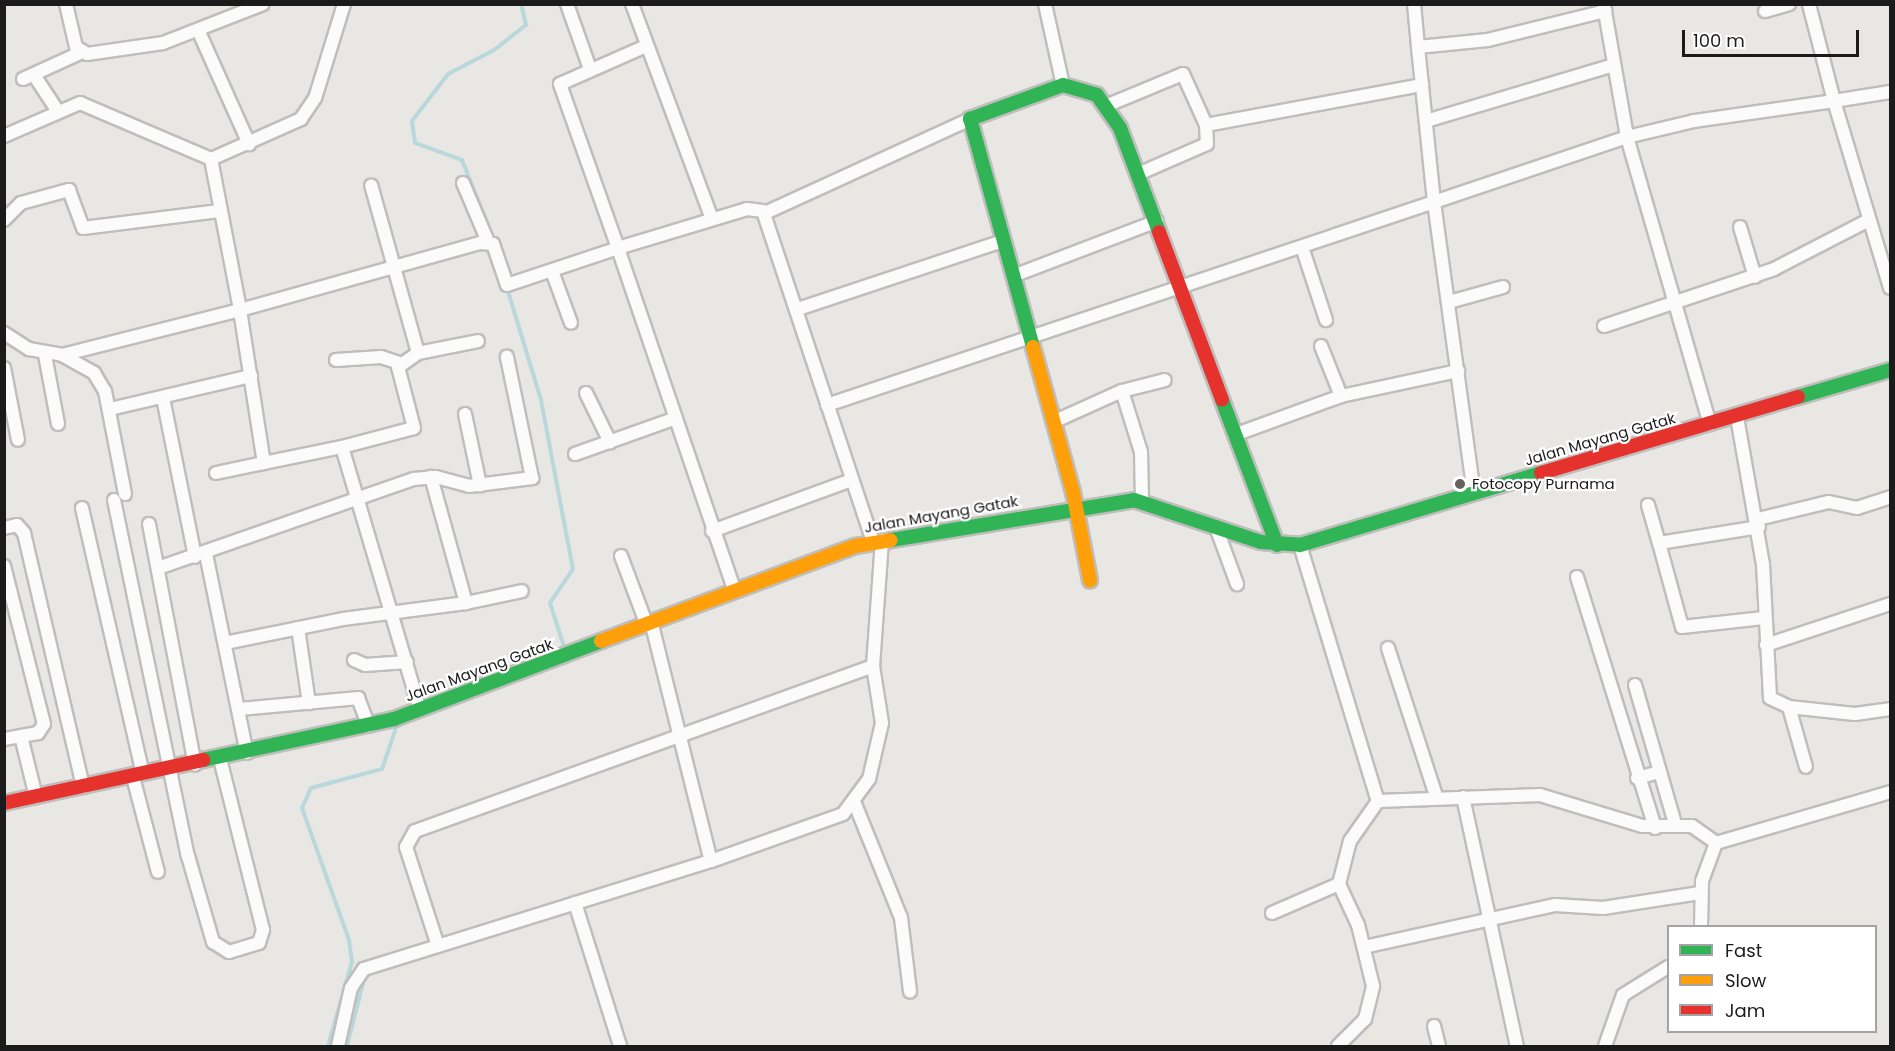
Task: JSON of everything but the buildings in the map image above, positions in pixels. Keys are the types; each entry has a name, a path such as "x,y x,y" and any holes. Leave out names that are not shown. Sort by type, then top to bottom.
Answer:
{"street":[{"path":"66,4 72,38 82,52"},
{"path":"57,110 28,77 82,52 105,53 200,32 263,4"},
{"path":"4,136 57,110 92,105 211,159 294,124 310,107 344,4"},
{"path":"567,4 590,69"},
{"path":"632,4 712,219"},
{"path":"1045,4 1063,85"},
{"path":"1414,4 1434,202 1474,494"},
{"path":"1766,11 1789,4"},
{"path":"1809,4 1834,101 1869,220 1885,252 1890,288"},
{"path":"1418,47 1488,40 1605,8 1627,137 1710,424"},
{"path":"200,32 249,144"},
{"path":"646,46 562,80 560,89 618,248 712,531 734,588"},
{"path":"1426,121 1614,65"},
{"path":"1108,105 1183,74 1206,125 1207,144 1138,174"},
{"path":"463,183 507,285 747,208 765,213 970,119 1063,85 1084,87 1108,105 1138,174 1277,545"},
{"path":"1206,125 1422,86"},
{"path":"827,405 1302,248 1627,137 1694,121 1890,92"},
{"path":"970,119 1053,422 1090,580"},
{"path":"211,159 240,310 264,463"},
{"path":"371,185 397,264 418,353"},
{"path":"4,220 21,203 69,190 83,228 218,201"},
{"path":"338,1047 351,988 371,966 711,861 831,819 855,804 878,751 882,723 873,666 877,541 851,480 798,309 765,213"},
{"path":"1604,326 1755,277 1869,220"},
{"path":"1013,276 1157,221"},
{"path":"1740,227 1755,277"},
{"path":"798,309 1003,241"},
{"path":"4,333 45,355 62,355 240,310 397,264 488,242"},
{"path":"1302,248 1326,320"},
{"path":"552,271 571,323"},
{"path":"1449,302 1503,287"},
{"path":"336,360 381,357 399,363 418,353 478,341"},
{"path":"1321,346 1341,396"},
{"path":"45,355 58,424"},
{"path":"62,355 97,375 110,409 120,497 188,856 213,942 220,950 239,951 259,943 263,930 220,759"},
{"path":"158,568 200,556 358,499 431,477 480,485 534,476 507,357"},
{"path":"216,473 413,430 399,363"},
{"path":"4,368 18,440"},
{"path":"1234,435 1341,396 1458,370"},
{"name":"Jalan Mayang Gatak","path":"4,803 195,765 369,726 420,710 553,660 734,588 877,541 1074,508 1142,501 1277,545 1300,545 1890,370"},
{"path":"110,409 251,376"},
{"path":"1053,422 1122,391 1165,380"},
{"path":"1122,391 1141,452 1142,501"},
{"path":"586,393 610,442"},
{"path":"163,398 200,556 225,642 247,753"},
{"path":"465,414 480,485"},
{"path":"1737,417 1758,523 1770,698 1789,707 1855,714 1890,709"},
{"path":"575,454 676,418"},
{"path":"342,447 420,710"},
{"path":"431,477 466,603"},
{"path":"712,531 851,480"},
{"path":"1659,543 1758,523 1829,502 1857,508 1890,497"},
{"path":"1648,505 1682,627 1764,618"},
{"path":"82,508 158,872"},
{"path":"149,524 195,765"},
{"path":"4,528 17,525 24,533 83,787"},
{"path":"1216,527 1237,584"},
{"path":"1300,545 1378,801"},
{"path":"621,556 649,622 711,861"},
{"path":"4,566 44,724 38,733 4,739"},
{"path":"1577,577 1637,778 1655,828"},
{"path":"225,642 298,628 466,603 522,591"},
{"path":"1766,645 1890,604"},
{"path":"298,628 309,703"},
{"path":"1388,648 1436,796"},
{"path":"354,660 365,665 406,662"},
{"path":"438,946 406,847 410,834 679,734 873,666"},
{"path":"1635,685 1675,824"},
{"path":"240,709 358,698 369,726"},
{"path":"1789,707 1806,767"},
{"path":"21,736 36,797"},
{"path":"1637,778 1660,772"},
{"path":"1716,843 1890,792"},
{"path":"1378,801 1436,796 1462,798 1540,795 1655,828 1675,824 1697,827 1716,843"},
{"path":"1462,798 1517,1047"},
{"path":"1338,1047 1361,1024 1370,1004 1373,986 1364,947 1343,890 1350,841 1378,801"},
{"path":"855,804 901,918 910,991"},
{"path":"1701,925 1700,893 1716,843"},
{"path":"1272,913 1343,890"},
{"path":"1364,947 1491,922 1555,905 1604,908 1700,893"},
{"path":"575,903 620,1047"},
{"path":"1605,1047 1623,995 1667,968"},
{"path":"1434,1026 1439,1047"}],"waterway":[{"path":"495,243 462,160 415,143 412,121 448,74 494,50 526,25 521,4"},
{"path":"507,288 541,400 573,569 550,603 565,650"},
{"path":"328,1046 352,962 349,940 302,808 311,788 382,769 397,725"},
{"path":"347,1046 363,983 349,971"}],"traffic: fast":[{"path":"1033,347 970,119 1063,85 1097,95 1120,128 1159,232"},
{"path":"1798,397 1890,370"},
{"path":"1222,400 1277,545"},
{"path":"891,540 1134,500 1261,542 1300,545 1541,473"},
{"path":"203,760 394,719 601,641"}],"traffic: slow":[{"path":"1033,347 1073,492 1090,580"},
{"path":"601,641 855,546 891,540"}],"traffic: jam":[{"path":"1159,232 1222,400"},
{"path":"1541,473 1798,397"},
{"path":"4,803 203,760"}],"place":[{"name":"Fotocopy Purnama","path":"1460,484"}]}
